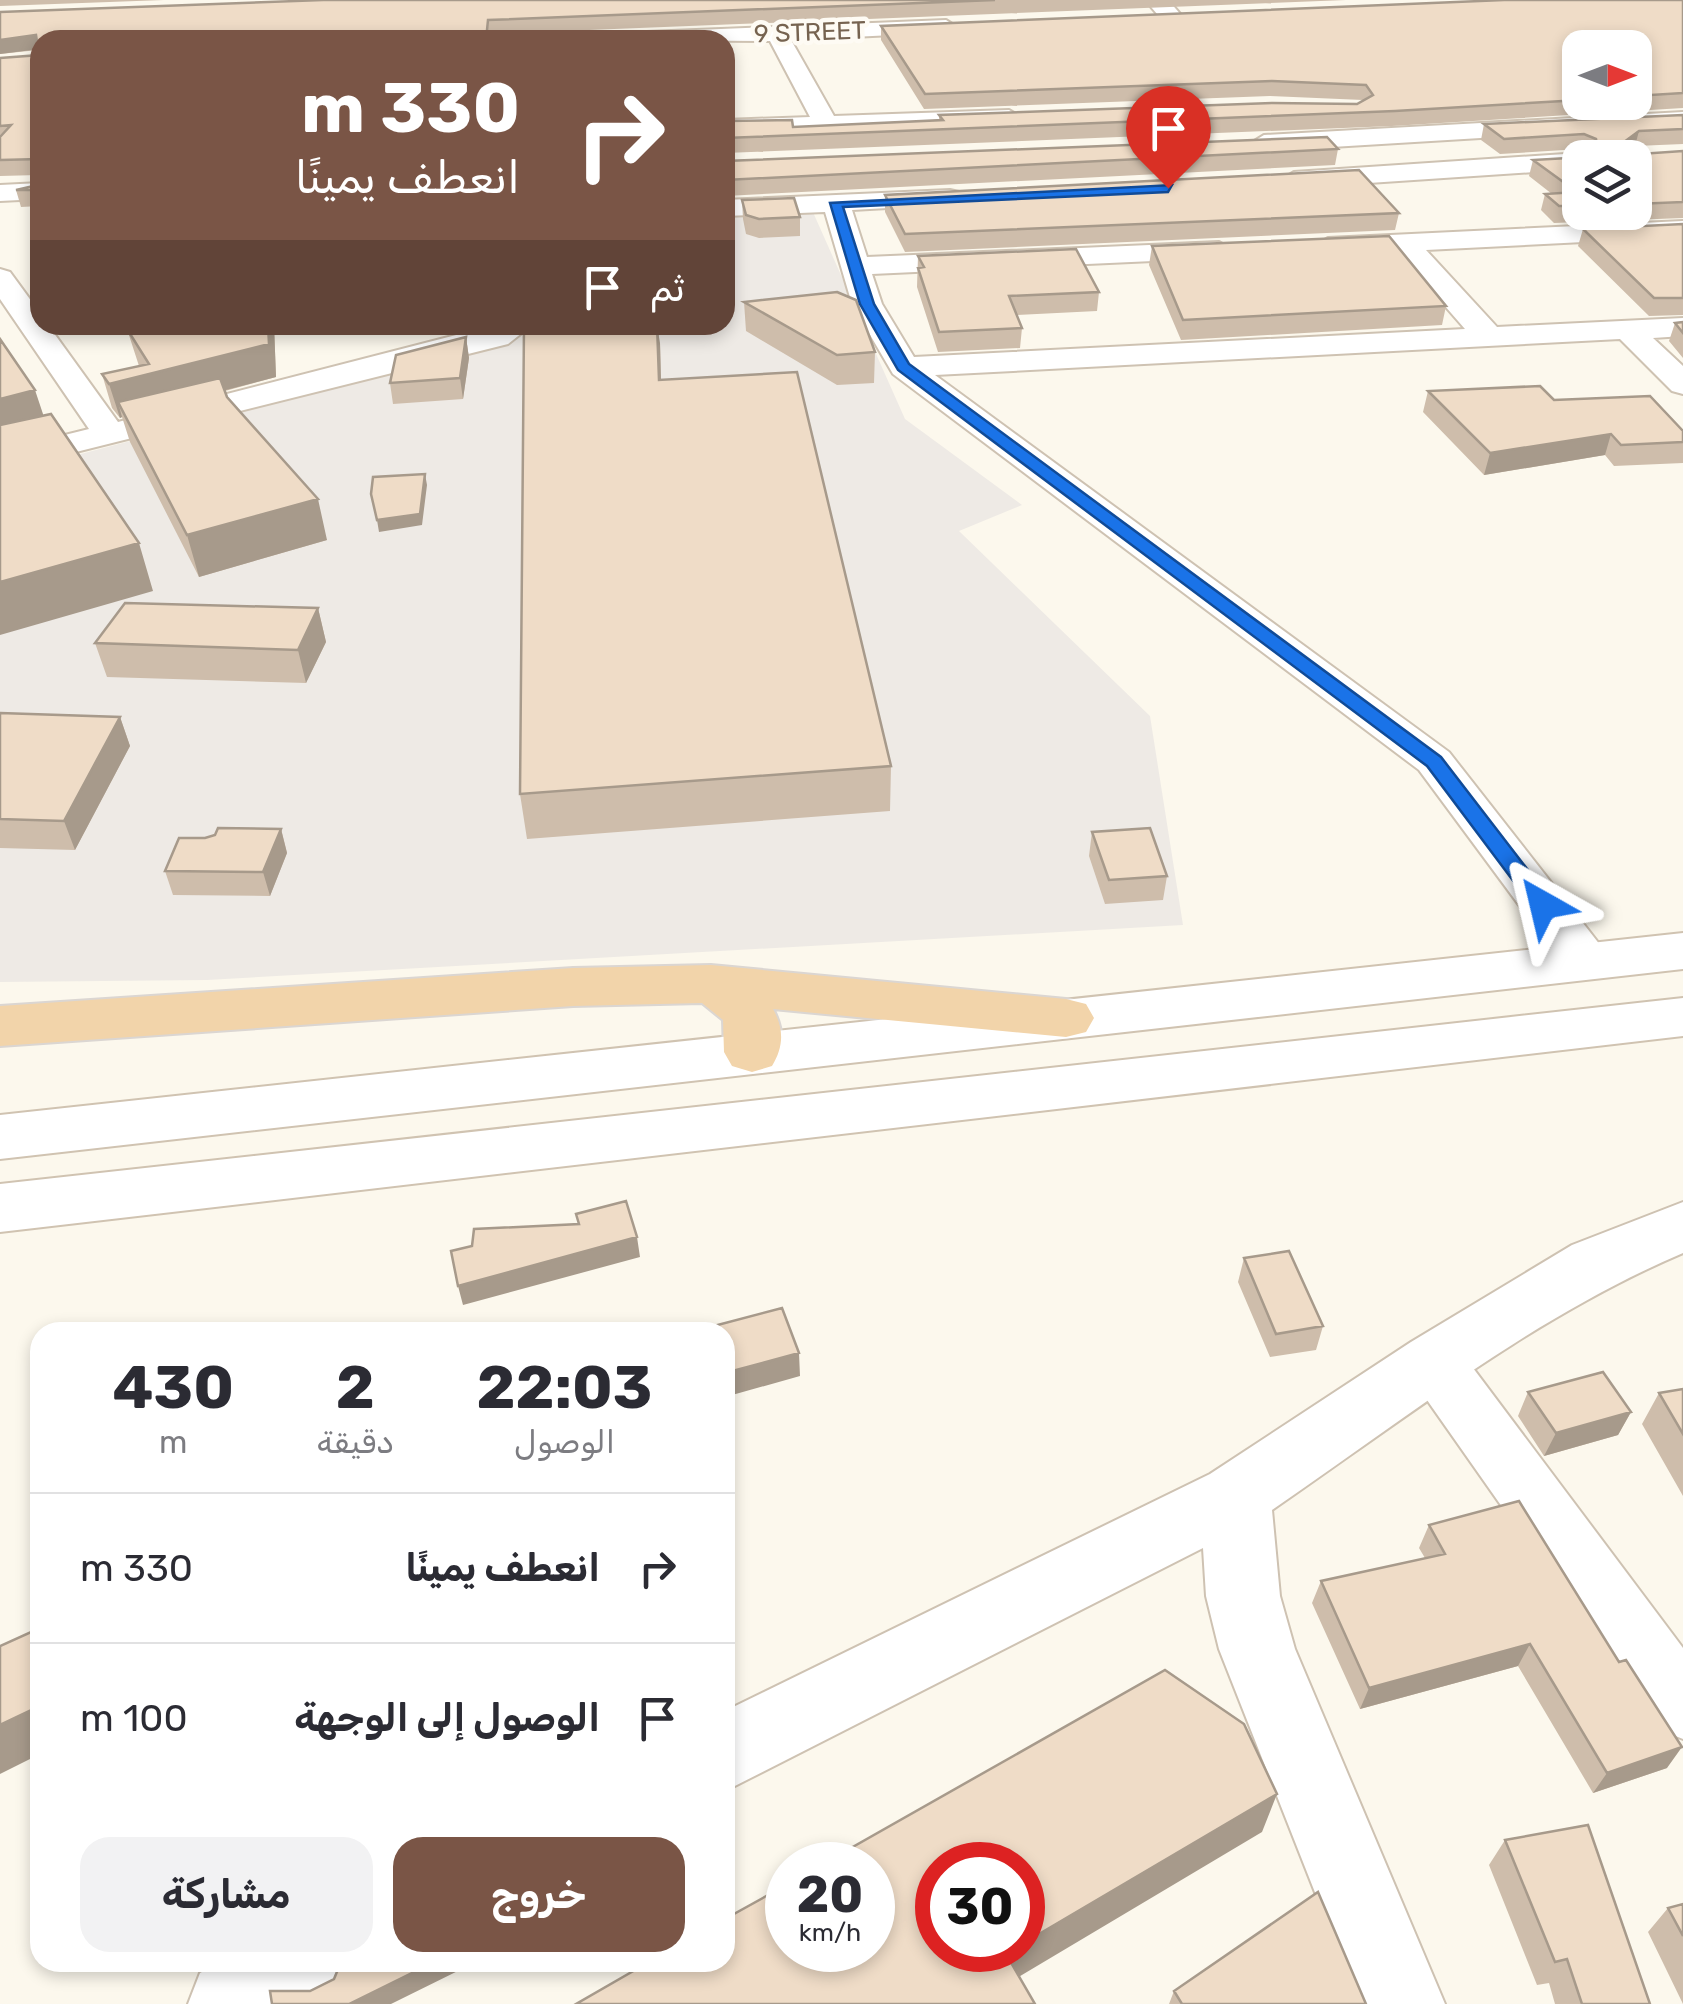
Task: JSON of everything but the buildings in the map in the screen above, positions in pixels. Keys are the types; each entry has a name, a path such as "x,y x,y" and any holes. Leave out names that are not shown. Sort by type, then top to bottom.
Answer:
{"highway":[{"path":"0,1026 573,988 711,984 1066,1018"},
{"path":"711,984 735,997 752,1017 756,1031 752,1052"}],"main road":[{"path":"0,1137 1683,951"},
{"path":"0,1208 1683,1017"},
{"path":"735,1747 1235,1496 1434,1362 1594,1263 1683,1226"},
{"path":"1235,1496 1240,1578 1257,1649 1402,2004"},
{"path":"231,2004 293,1972"}],"street":[{"path":"1132,19 1182,17 1156,0"},
{"name":"9 STREET","path":"735,31 974,26"},
{"path":"769,28 825,121"},
{"path":"1374,110 1482,129 1683,142"},
{"path":"735,126 1032,116"},
{"path":"1242,144 1683,119"},
{"path":"1268,182 1562,163"},
{"path":"0,192 30,190"},
{"path":"735,208 986,197"},
{"path":"836,203 867,304 904,367 1434,762 1586,962"},
{"path":"1306,247 1683,229"},
{"path":"1404,242 1490,338"},
{"path":"856,266 1247,249"},
{"path":"0,278 29,347 109,434"},
{"path":"904,367 1683,327"},
{"path":"1627,329 1683,384"},
{"path":"0,461 500,335"},
{"path":"1434,1362 1683,1704"}],"shaded area":[{"path":"812,210 905,419 1022,505 959,531 1150,716 1183,925 207,980 0,982 0,475 299,397 511,335 735,335 735,215"}],"route":[{"path":"1168,188 836,203 867,304 904,367 1434,762 1543,905"}]}
